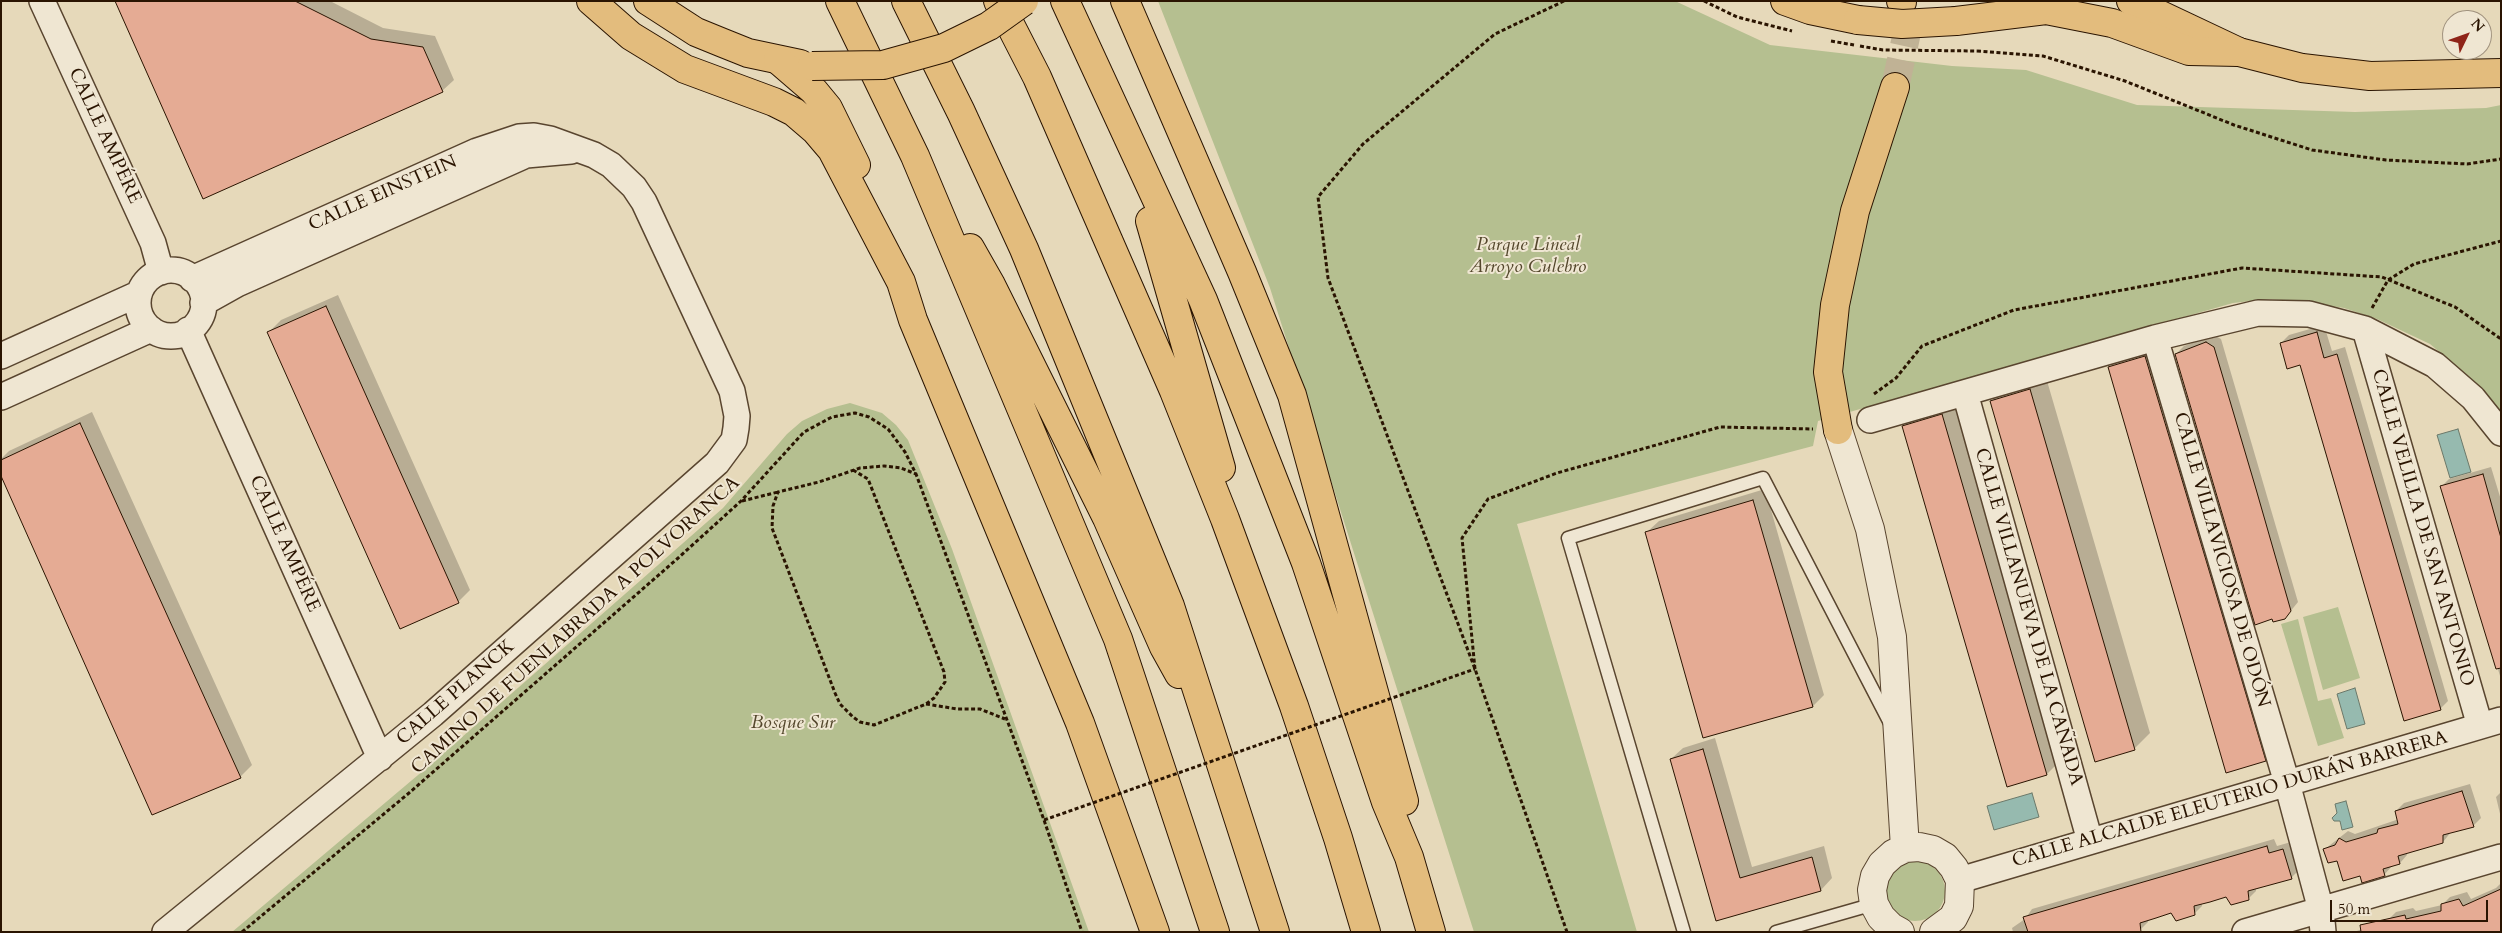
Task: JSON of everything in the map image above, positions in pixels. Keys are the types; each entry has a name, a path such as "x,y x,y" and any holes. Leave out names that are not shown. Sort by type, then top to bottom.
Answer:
{"highway":[{"path":"591,1 632,36 656,53 685,69 774,102 794,112 814,130 832,150 901,282"},
{"path":"648,1 696,32 748,52 812,66 883,65 944,48 989,26 1024,1"},
{"path":"840,1 916,156 1118,638 1215,932"},
{"path":"906,1 961,112 1027,258 1170,606 1275,932"},
{"path":"998,1 1040,86 1174,391 1225,519 1294,706 1338,838 1366,932"},
{"path":"1065,1 1203,300 1306,563 1386,802 1409,857 1431,932"},
{"path":"1125,1 1242,272 1292,395 1408,817 1409,857"},
{"path":"1135,1 1141,41"},
{"path":"1785,1 1810,10 1858,20 1902,24 1956,21 2046,10 2112,23 2189,51 2239,52"},
{"path":"2131,1 2239,52 2302,68 2370,76 2498,72"},
{"path":"1081,34 1157,238 1223,474 1225,519"},
{"path":"778,60 814,91 828,108 840,128 865,186 901,282 913,320 1080,723 1155,932"},
{"path":"1838,430 1828,372 1835,305 1855,211 1895,87"},
{"path":"916,156 991,285 1107,518 1164,647 1208,725"}],"street":[{"name":"CALLE AMPÉRE","path":"42,1 153,243 161,272"},
{"name":"CALLE EINSTEIN","path":"192,279 477,152 511,140 534,136 550,139 594,155 611,165 634,187 644,202 732,391 737,416 734,440"},
{"name":"CALLE EINSTEIN","path":"203,302 237,284 526,155 578,150"},
{"path":"169,269 185,273 192,279 198,284 203,295 203,310 194,326 178,335 163,335 151,330 139,313 138,294 142,286 153,274 169,269"},
{"path":"1,356 138,294"},
{"path":"1870,420 2155,338 2258,313 2309,314 2365,329 2435,366 2473,398 2501,434"},
{"name":"CALLE VELILLA DE SAN ANTONIO","path":"2365,329 2403,464 2490,723"},
{"path":"1,397 151,330"},
{"name":"CALLE AMPÉRE","path":"188,330 380,758"},
{"name":"CALLE VILLAVICIOSA DE ODÓN","path":"2155,338 2287,783 2322,921"},
{"name":"CALLE VILLANUEVA DE LA CAÑADA","path":"1965,393 2090,841"},
{"path":"1838,430 1870,529 1892,637 1905,848"},
{"name":"CALLE PLANCK","path":"165,932 448,701 716,463 734,440"},
{"name":"CALLE ALCALDE ELEUTERIO DURÁN BARRERA","path":"1960,880 2490,723"},
{"path":"1900,932 1880,917 1874,904 1872,890 1875,876 1882,864 1893,854 1905,848 1919,847 1939,854 1954,868 1960,880 1959,906 1953,918 1934,932"},
{"path":"2245,932 2322,921 2501,857"}],"lane":[{"path":"1684,932 1568,538 1762,478 1897,735"},
{"path":"1776,932 1874,904"}],"path":[{"path":"1564,1 1495,34 1363,144 1318,197 1328,278 1474,669 1567,932"},
{"path":"1704,1 1737,17 1794,32"},
{"path":"1822,39 1831,42"},
{"path":"1977,51 2043,56 2125,81 2234,125 2312,150 2413,162 2467,164 2501,159"},
{"path":"2365,329 2374,305 2388,280 2414,264 2501,241"},
{"path":"1870,420 1866,400 1896,378 1922,346 2014,310 2242,268 2382,278 2455,307 2501,340"},
{"name":"CAMINO DE FUENLABRADA A POLVORANCA","path":"242,932 409,793 741,501 804,432 832,417 855,413 869,417 888,429 905,452 916,474 1044,820 1082,932"},
{"path":"1474,669 1462,538 1488,499 1556,472 1720,427 1838,430"},
{"path":"741,501 854,470 884,466 901,468 916,474"},
{"path":"778,492 773,506 772,528 840,704 852,717 860,722 874,724 926,704 942,688 945,682 944,672 868,479 854,470"},
{"path":"1044,820 1474,669"},
{"path":"926,704 957,709 980,709 1006,719"}],"green space":[{"name":"Parque Lineal Arroyo Culebro","path":"1158,1 1675,1 1770,45 1952,66 2026,70 2137,105 2355,112 2486,108 2501,105 2501,415 2475,382 2430,344 2377,319 2344,308 2269,299 2233,303 1818,421 1813,446 1517,524 1637,932 1474,932 1270,288"},
{"name":"Bosque Sur","path":"850,403 882,413 896,425 908,440 952,549 1089,932 232,932 437,759 723,508 787,434 802,421 827,409"},
{"path":"2338,607 2360,678 2323,690 2303,617"},
{"path":"2298,619 2318,701 2331,698 2344,738 2318,746 2281,624"},
{"path":"1909,861 1921,861 1932,866 1940,874 1945,885 1943,903 1932,916 1921,921 1909,921 1898,916 1890,908 1885,897 1885,885 1890,874 1898,866"}],"water":[{"path":"2458,429 2471,472 2450,478 2437,435"},
{"path":"2355,688 2365,724 2347,729 2337,694"},
{"path":"2032,793 2039,817 1994,830 1987,806"},
{"path":"2346,801 2353,827 2342,830 2340,821 2334,821 2332,818 2337,813 2335,804"}],"building":[{"path":"115,1 295,1 371,39 423,47 443,92 203,199"},
{"path":"326,306 459,603 400,629 267,332"},
{"path":"2317,332 2324,358 2337,354 2441,710 2404,721 2300,365 2287,369 2280,343"},
{"path":"2206,342 2214,347 2291,611 2285,619 2273,622 2272,619 2255,625 2175,354"},
{"path":"2145,356 2266,761 2226,773 2108,367"},
{"path":"2030,389 2135,750 2095,762 1990,401"},
{"path":"1942,414 2047,775 2007,787 1902,426"},
{"path":"80,423 241,778 152,815 1,476 1,460"},
{"path":"2483,474 2501,538 2501,668 2496,669 2440,486"},
{"path":"1753,500 1813,707 1703,738 1645,532"},
{"path":"1703,749 1740,878 1812,857 1821,891 1716,921 1670,759"},
{"path":"2462,791 2474,827 2443,835 2443,843 2398,856 2400,864 2383,869 2385,876 2362,883 2360,876 2343,881 2337,861 2328,863 2323,849 2335,845 2339,838 2346,842 2377,833 2378,829 2398,824 2395,811"},
{"path":"2267,846 2269,853 2283,849 2292,879 2248,891 2249,900 2231,905 2226,897 2194,906 2195,915 2176,921 2171,913 2140,923 2141,932 2028,932 2023,917"},
{"path":"2501,889 2501,932 2361,932 2360,925 2405,915 2406,919 2441,911 2441,904 2459,899 2463,906"}],"tunnel":[{"path":"1895,87 1906,37 1902,2"}]}
